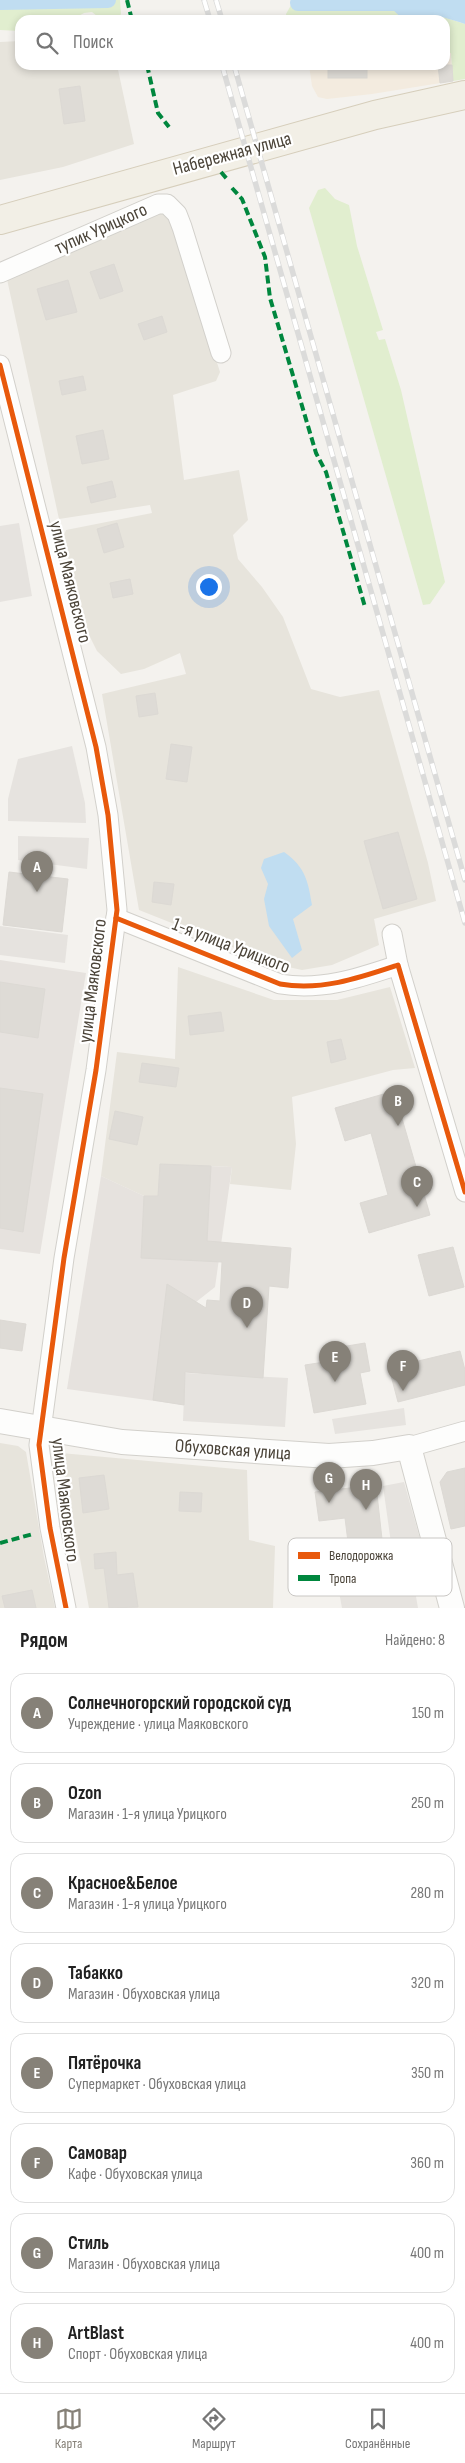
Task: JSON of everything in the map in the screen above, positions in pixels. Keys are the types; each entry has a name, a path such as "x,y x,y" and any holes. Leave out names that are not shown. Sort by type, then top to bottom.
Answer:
{"main road":[{"name":"Набережная улица","path":"0,220 356,120 465,95"}],"street":[{"name":"тупик Урицкого","path":"0,274 158,204 167,204 177,214 182,227 221,352"},
{"name":"улица Маяковского","path":"0,365 96,747 114,863 116,918 96,1070 64,1258 39,1446 50,1528 66,1608"},
{"name":"1-я улица Урицкого","path":"116,918 280,984 301,986 329,985 398,965"},
{"path":"392,934 398,965 465,1192"},
{"name":"Обуховская улица","path":"0,1421 41,1426 122,1442 329,1456 373,1454 409,1447 465,1431"},
{"path":"409,1447 433,1538"}],"shaded area":[{"path":"15,41 15,70 118,70 134,144 63,167 0,180 0,42"},
{"path":"451,53 453,81 327,99 318,97 312,86 310,70 450,70"},
{"path":"162,212 171,218 220,372 216,381 173,395 184,480 239,470 248,520 233,535 238,559 262,587 283,617 311,689 340,697 379,690 428,863 436,901 374,919 379,945 332,965 302,970 275,964 139,910 102,694 186,674 180,653 144,669 121,674 97,651 88,633 63,538 66,530 152,513 150,505 59,519 5,270"},
{"path":"19,523 32,596 0,602 0,526"},
{"path":"72,746 85,803 86,823 8,821 8,799 18,759"},
{"path":"18,836 89,838 87,869 18,860"},
{"path":"0,926 68,935 65,963 0,955"},
{"path":"0,960 86,973 40,1254 0,1249"},
{"path":"178,967 274,1000 337,1000 390,987 415,1068 393,1070 292,1097 296,1144 291,1190 230,1184 232,1167 211,1166 158,1196 144,1196 101,1176 117,1052 175,1059"},
{"path":"160,1164 232,1167 215,1287 196,1302 185,1373 184,1405 67,1389 101,1176 144,1196 158,1196"},
{"path":"185,1373 288,1378 285,1427 183,1421"},
{"path":"404,1408 406,1425 335,1434 332,1419"},
{"path":"0,1443 18,1446 26,1452 55,1608 0,1608"},
{"path":"61,1453 247,1470 249,1540 275,1546 273,1608 89,1608"},
{"path":"404,1482 420,1538 390,1538 383,1486"},
{"path":"340,1596 416,1596 418,1608 342,1608"}],"green space":[{"path":"0,0 120,0 120,15 96,15 92,12 80,15 15,15 15,31 0,30"},
{"path":"294,0 395,0 392,8 401,15 286,15"},
{"path":"450,19 465,24 465,79 453,81"},
{"path":"325,188 335,199 349,205 357,246 383,330 376,332 379,340 385,339 401,390 445,582 430,604 423,605 309,208 318,190"}],"water":[{"path":"395,0 449,0 457,5 465,5 465,24 450,20 450,15 399,15 392,8"},
{"path":"284,852 301,869 309,888 312,905 293,919 302,950 292,958 269,926 264,899 268,884 261,868 264,859"}],"building":[{"path":"450,65 452,65 453,81 440,83 439,70 450,70"},
{"path":"328,70 367,70 367,78 328,78"},
{"path":"80,86 85,121 64,124 59,89"},
{"path":"114,264 123,291 100,299 90,272"},
{"path":"68,280 77,312 46,320 37,289"},
{"path":"162,316 167,332 144,340 138,324"},
{"path":"83,376 86,390 62,395 59,381"},
{"path":"103,430 109,459 82,464 76,436"},
{"path":"112,481 116,497 91,503 87,487"},
{"path":"117,523 124,547 104,553 97,529"},
{"path":"130,579 133,594 113,598 110,583"},
{"path":"155,693 158,714 139,717 136,696"},
{"path":"171,744 192,747 187,782 166,779"},
{"path":"398,832 417,899 383,909 364,841"},
{"path":"9,872 68,879 62,932 3,925"},
{"path":"154,882 174,884 171,905 152,902"},
{"path":"0,982 45,989 38,1038 0,1032"},
{"path":"221,1012 224,1031 190,1035 188,1016"},
{"path":"341,1039 346,1059 331,1063 327,1042"},
{"path":"142,1063 179,1068 176,1087 139,1082"},
{"path":"0,1088 43,1094 23,1232 0,1228"},
{"path":"394,1091 430,1215 369,1233 360,1203 388,1195 371,1133 345,1141 335,1108"},
{"path":"115,1111 143,1117 137,1145 109,1139"},
{"path":"160,1164 211,1166 207,1241 291,1248 288,1288 269,1286 263,1378 185,1372 184,1405 153,1400 167,1284 206,1308 207,1300 220,1301 222,1262 141,1258 144,1196 158,1196"},
{"path":"453,1247 464,1287 429,1296 418,1255"},
{"path":"0,1320 26,1324 22,1351 0,1348"},
{"path":"365,1343 370,1371 360,1373 366,1404 314,1413 305,1365 344,1359 341,1347"},
{"path":"460,1351 465,1370 465,1385 398,1402 389,1368"},
{"path":"465,1468 465,1526 451,1529 440,1482 447,1472"},
{"path":"104,1475 109,1509 83,1513 79,1478"},
{"path":"376,1485 382,1538 348,1538 345,1518 319,1521 315,1492"},
{"path":"180,1492 202,1493 201,1512 179,1511"},
{"path":"116,1552 117,1575 133,1573 138,1607 109,1608 104,1568 95,1569 94,1554"},
{"path":"32,1590 36,1608 5,1608 2,1596"}],"waterway":[{"path":"0,2 108,0"},
{"path":"298,3 465,3"}],"railway":[{"path":"204,0 208,15"},
{"path":"216,0 220,15"},
{"path":"223,70 465,923"},
{"path":"235,70 465,880"}],"marked path":[{"path":"127,0 131,15"},
{"path":"148,70 158,113 169,127"},
{"path":"221,172 227,179"},
{"path":"232,188 242,199 265,257 270,298 316,453 326,472 365,607"},
{"path":"0,1543 33,1534"}],"cycle path":[{"path":"0,365 96,747 108,815 117,910 96,1070 64,1258 39,1445 50,1528 66,1608"},
{"path":"116,918 280,984 311,986 340,982 398,965 465,1192"}],"place":[{"name":"Солнечногорский городской суд","path":"37,892"},
{"name":"Ozon","path":"398,1126"},
{"name":"Красное&Белое","path":"417,1207"},
{"name":"Табакко","path":"247,1328"},
{"name":"Пятёрочка","path":"335,1382"},
{"name":"Самовар","path":"403,1391"},
{"name":"Стиль","path":"329,1503"},
{"name":"ArtBlast","path":"366,1510"}]}
